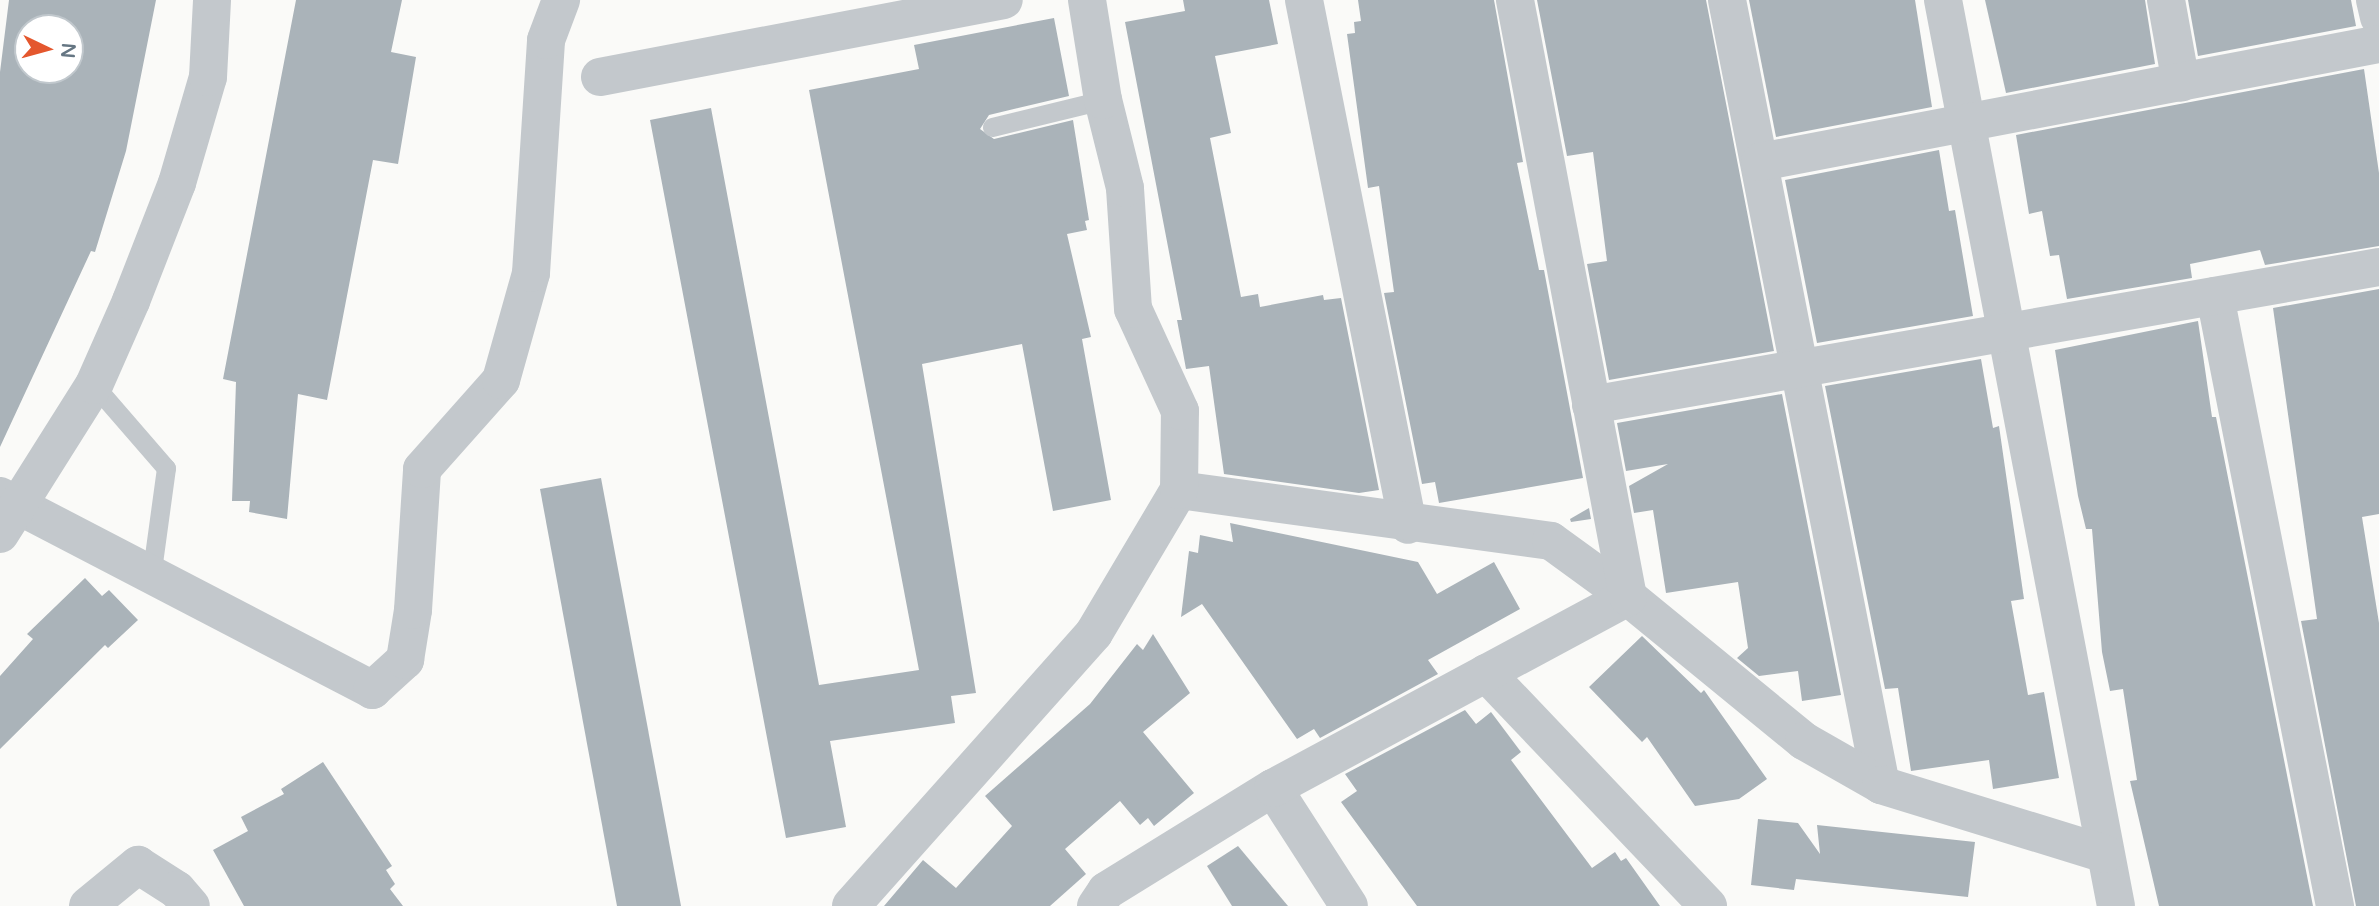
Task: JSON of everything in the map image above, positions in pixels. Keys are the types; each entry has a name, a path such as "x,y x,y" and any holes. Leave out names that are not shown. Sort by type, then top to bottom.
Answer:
{"street":[{"path":"212,0 208,77 177,183 94,385 5,513 150,578 372,690 405,660 413,610 422,469 500,380 531,273 546,40 561,0"},
{"path":"600,78 1004,0"},
{"path":"851,906 1094,633 1179,490 1180,411 1133,309 1125,188 1104,100 1087,0"},
{"path":"1304,0 1408,524"},
{"path":"1515,0 1628,597"},
{"path":"1727,0 1760,162 1797,369 1881,785"},
{"path":"1943,0 2009,330 2116,906"},
{"path":"2166,0 2181,83"},
{"path":"2375,0 2379,18"},
{"path":"1760,162 2379,44"},
{"path":"1591,405 2379,267"},
{"path":"2215,296 2335,906"},
{"path":"1179,490 1408,524 1551,541 1628,597 1804,741 1881,785 2105,854"},
{"path":"1096,906 1106,891 1273,788 1628,597"},
{"path":"1486,673 1708,906"},
{"path":"1273,788 1349,906"},
{"path":"88,906 138,865 177,890 191,906"}],"lane":[{"path":"992,127 1104,100"},
{"path":"94,385 166,468 150,578"}],"building":[{"path":"9,0 156,0 126,151 95,252 91,251 0,447 0,72"},
{"path":"296,0 402,0 391,52 416,57 398,164 373,160 327,400 298,394 287,519 249,512 250,501 232,501 236,382 223,379"},
{"path":"1183,0 1269,0 1278,44 1215,56 1231,133 1210,138 1241,297 1258,294 1260,307 1323,295 1324,300 1341,298 1379,490 1359,493 1224,474 1209,366 1186,369 1177,320 1182,320 1125,22 1185,11"},
{"path":"1358,0 1494,0 1523,162 1517,163 1539,270 1544,270 1583,478 1439,503 1435,482 1422,484 1384,293 1394,292 1379,186 1368,188 1347,34 1355,33 1354,22 1361,21"},
{"path":"1537,0 1706,0 1774,351 1609,380 1587,264 1607,261 1593,152 1567,156"},
{"path":"1749,0 1915,0 1932,107 1776,137"},
{"path":"1985,0 2145,0 2155,64 2006,93"},
{"path":"2188,0 2351,0 2356,26 2198,56"},
{"path":"1054,18 1069,96 989,115 980,129 994,139 1073,120 1089,220 1085,221 1087,230 1067,234 1091,337 1082,339 1111,500 1053,511 1022,344 922,364 976,693 951,696 955,723 830,741 846,827 786,838 650,120 711,108 819,685 919,670 809,90 919,69 914,45"},
{"path":"2364,69 2379,173 2379,246 2265,265 2260,250 2190,264 2192,278 2067,299 2059,255 2050,256 2042,211 2029,214 2016,135"},
{"path":"1939,150 1949,211 1955,210 1973,316 1817,343 1785,180"},
{"path":"2379,289 2379,514 2362,517 2379,623 2379,906 2356,906 2301,621 2317,619 2273,308"},
{"path":"2198,321 2212,417 2216,417 2313,906 2159,906 2130,781 2137,780 2123,689 2110,691 2102,652 2092,529 2086,529 2078,496 2055,350"},
{"path":"1981,359 1993,428 1999,426 2024,599 2011,601 2028,695 2044,692 2059,778 1993,789 1989,760 1911,771 1898,688 1885,689 1825,386"},
{"path":"1782,394 1841,695 1802,701 1798,671 1759,676 1737,658 1748,648 1738,582 1666,593 1653,510 1634,513 1629,486 1668,464 1626,471 1617,423"},
{"path":"601,478 681,906 617,906 540,489"},
{"path":"1589,508 1591,519 1571,522 1570,519"},
{"path":"1230,523 1418,562 1437,594 1494,562 1520,609 1428,660 1438,674 1320,738 1314,729 1297,739 1202,604 1181,617 1189,551 1198,553 1200,535 1233,542"},
{"path":"85,578 102,596 109,590 138,620 108,648 105,645 0,749 0,676 33,639 27,634"},
{"path":"1153,634 1190,693 1143,732 1194,793 1154,826 1148,818 1140,825 1120,801 1065,849 1086,874 1050,906 884,906 923,860 956,888 1012,826 985,796 1090,704 1137,644 1143,650"},
{"path":"1642,636 1701,693 1704,690 1767,779 1739,799 1695,806 1647,737 1642,742 1589,687"},
{"path":"1465,710 1476,724 1491,712 1521,752 1511,760 1592,868 1615,852 1621,861 1626,858 1660,906 1417,906 1341,802 1357,791 1345,774"},
{"path":"323,762 392,866 386,870 395,884 390,889 403,906 244,906 213,850 248,831 241,817 284,794 281,789"},
{"path":"1758,819 1798,823 1820,854 1817,825 1975,842 1968,897 1796,879 1794,890 1751,885"},
{"path":"1238,846 1288,906 1232,906 1207,866"}]}
